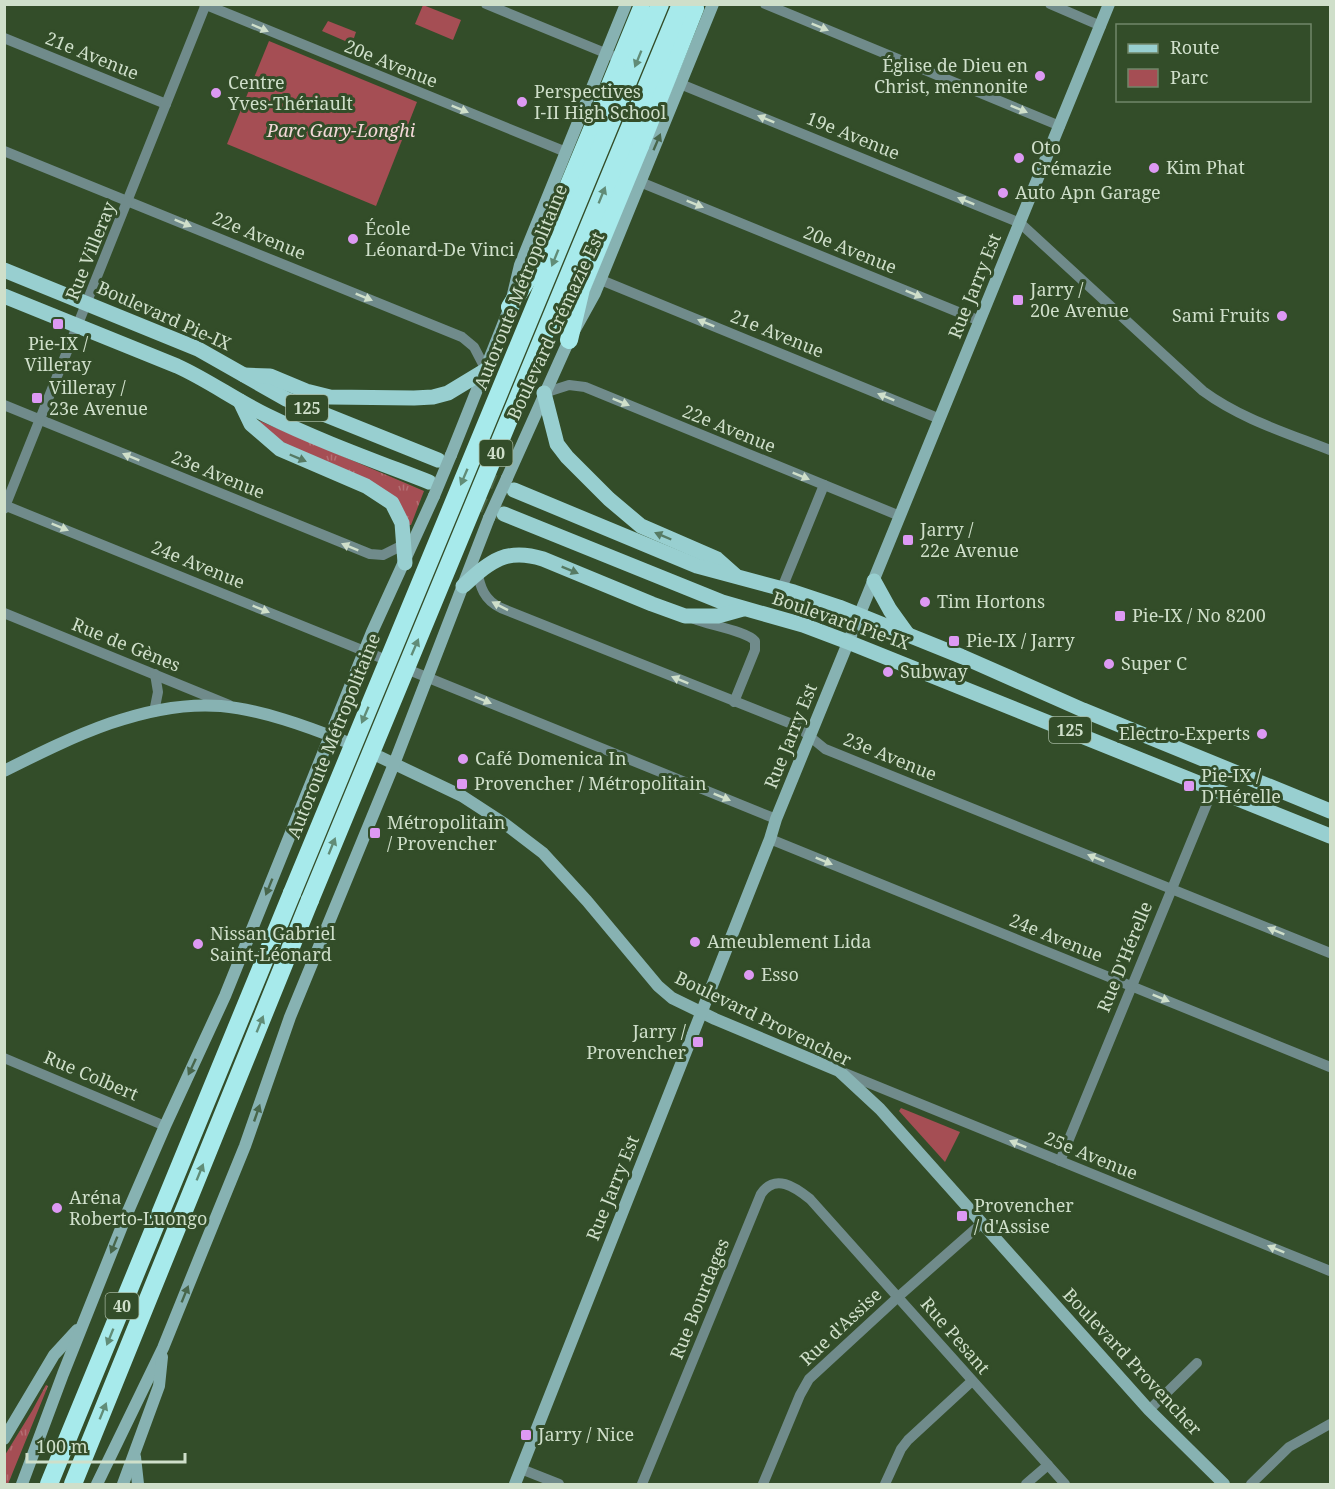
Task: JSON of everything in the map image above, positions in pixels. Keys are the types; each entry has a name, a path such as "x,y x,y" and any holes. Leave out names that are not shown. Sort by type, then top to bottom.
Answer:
{"highway":[{"path":"510,307 534,269 645,4"},
{"name":"Autoroute Métropolitaine","path":"49,1485 660,4"},
{"name":"40","path":"73,1485 310,900 681,4"},
{"path":"569,340 581,289 696,4"}],"main road":[{"path":"22,1485 82,1325 165,1126 231,980 364,651 417,536 431,489 486,370 510,307 520,265 566,152 611,55 626,4"},
{"name":"Boulevard Crémazie Est","path":"163,1348 245,1146 290,1017 394,764 475,555 497,516 544,393 601,280 677,82 713,4"},
{"name":"Rue Jarry Est","path":"515,1485 776,819 1110,4"},
{"name":"Boulevard Pie-IX","path":"4,270 198,349 286,399 445,458"},
{"name":"125","path":"4,296 193,373 276,420 431,489"},
{"path":"241,374 270,376 325,396 414,398 448,393 486,370"},
{"path":"544,393 557,444 609,499 641,526 717,559 737,577"},
{"path":"240,401 251,424 280,449 366,486 388,499 396,507 401,518 405,563"},
{"name":"Boulevard Pie-IX","path":"510,484 675,558 782,588 860,616 963,657 1083,711 1330,811"},
{"name":"Boulevard Pie-IX","path":"497,516 743,609 803,625 848,642 1330,836"},
{"path":"463,586 500,557 528,555 685,616 718,616 743,609"},
{"path":"874,581 890,610 908,635"},
{"path":"4,771 100,728 154,712 199,706 235,708 344,741"},
{"name":"Boulevard Provencher","path":"380,757 462,796 505,824 543,853 587,901 658,986 672,998 839,1071 880,1110 1149,1410 1224,1485"},
{"path":"4,1439 54,1355 82,1325"},
{"path":"123,1485 159,1386 163,1348"},
{"path":"98,1485 163,1348"},
{"path":"134,1455 139,1477 138,1485"}],"street":[{"path":"486,4 611,55"},
{"path":"765,4 1060,126"},
{"path":"1050,4 1101,26"},
{"name":"Rue Villeray","path":"5,506 206,5"},
{"name":"20e Avenue","path":"206,5 566,152"},
{"name":"21e Avenue","path":"4,38 166,104"},
{"name":"19e Avenue","path":"677,82 1020,223"},
{"name":"22e Avenue","path":"4,151 462,337 474,347 486,370"},
{"name":"20e Avenue","path":"640,182 980,321"},
{"path":"1020,223 1203,392 1248,417 1330,450"},
{"name":"21e Avenue","path":"601,280 940,419"},
{"name":"22e Avenue","path":"544,393 569,385 585,387 900,516"},
{"name":"23e Avenue","path":"4,405 369,554 383,555 417,536"},
{"path":"782,588 824,485"},
{"name":"24e Avenue","path":"5,506 379,657"},
{"name":"23e Avenue","path":"475,555 485,595 495,605 797,726 825,749 1330,953"},
{"name":"Rue de Gènes","path":"4,613 235,708"},
{"path":"685,616 711,626 745,634 755,641 756,650 734,702"},
{"path":"414,672 776,819"},
{"path":"154,712 158,692 155,674"},
{"name":"Rue D'Hérelle","path":"1059,1161 1222,767"},
{"name":"24e Avenue","path":"770,839 1330,1067"},
{"name":"Rue Colbert","path":"4,1058 165,1126"},
{"name":"25e Avenue","path":"839,1071 1330,1271"},
{"name":"Rue Bourdages","path":"642,1485 765,1187 774,1183 783,1183 799,1191 820,1210"},
{"name":"Rue Pesant","path":"820,1210 1065,1485"},
{"name":"Rue d'Assise","path":"764,1485 800,1395 809,1379 898,1296 982,1223"},
{"path":"1149,1410 1197,1363"},
{"path":"885,1485 901,1449 908,1440 972,1381"},
{"path":"1251,1485 1289,1447 1330,1424"},
{"path":"1026,1485 1048,1465"},
{"path":"521,1469 559,1485"}],"green space":[{"path":"423,5 461,20 453,40 415,24"},
{"path":"328,21 356,32 352,44 322,31"},
{"name":"Parc Gary-Longhi","path":"269,41 417,102 376,206 227,144"},
{"path":"260,421 424,491 411,525 397,500 292,449 258,423"},
{"path":"901,1108 960,1132 945,1162 899,1111"},
{"path":"46,1385 48,1386 8,1484 5,1484 5,1455"}],"tunnel":[{"path":"438,460 514,490"},
{"path":"429,482 504,514"}],"place":[{"name":"Église de Dieu en Christ, mennonite","path":"1040,76"},
{"name":"Centre Yves-Thériault","path":"216,93"},
{"name":"Perspectives I-II High School","path":"522,102"},
{"name":"Oto Crémazie","path":"1019,158"},
{"name":"Kim Phat","path":"1154,168"},
{"name":"Auto Apn Garage","path":"1003,193"},
{"name":"École Léonard-De Vinci","path":"353,239"},
{"name":"Jarry / 20e Avenue","path":"1018,300"},
{"name":"Sami Fruits","path":"1282,316"},
{"name":"Pie-IX / Villeray","path":"58,324"},
{"name":"Villeray / 23e Avenue","path":"37,398"},
{"name":"Jarry / 22e Avenue","path":"908,540"},
{"name":"Tim Hortons","path":"925,602"},
{"name":"Pie-IX / No 8200","path":"1120,616"},
{"name":"Pie-IX / Jarry","path":"954,641"},
{"name":"Super C","path":"1109,664"},
{"name":"Subway","path":"888,672"},
{"name":"Electro-Experts","path":"1262,734"},
{"name":"Café Domenica In","path":"463,759"},
{"name":"Provencher / Métropolitain","path":"462,784"},
{"name":"Pie-IX / D'Hérelle","path":"1189,786"},
{"name":"Métropolitain / Provencher","path":"375,833"},
{"name":"Ameublement Lida","path":"695,942"},
{"name":"Nissan Gabriel Saint-Léonard","path":"198,944"},
{"name":"Esso","path":"749,975"},
{"name":"Jarry / Provencher","path":"698,1042"},
{"name":"Aréna Roberto-Luongo","path":"57,1208"},
{"name":"Provencher / d'Assise","path":"962,1216"},
{"name":"Jarry / Nice","path":"526,1435"}]}
